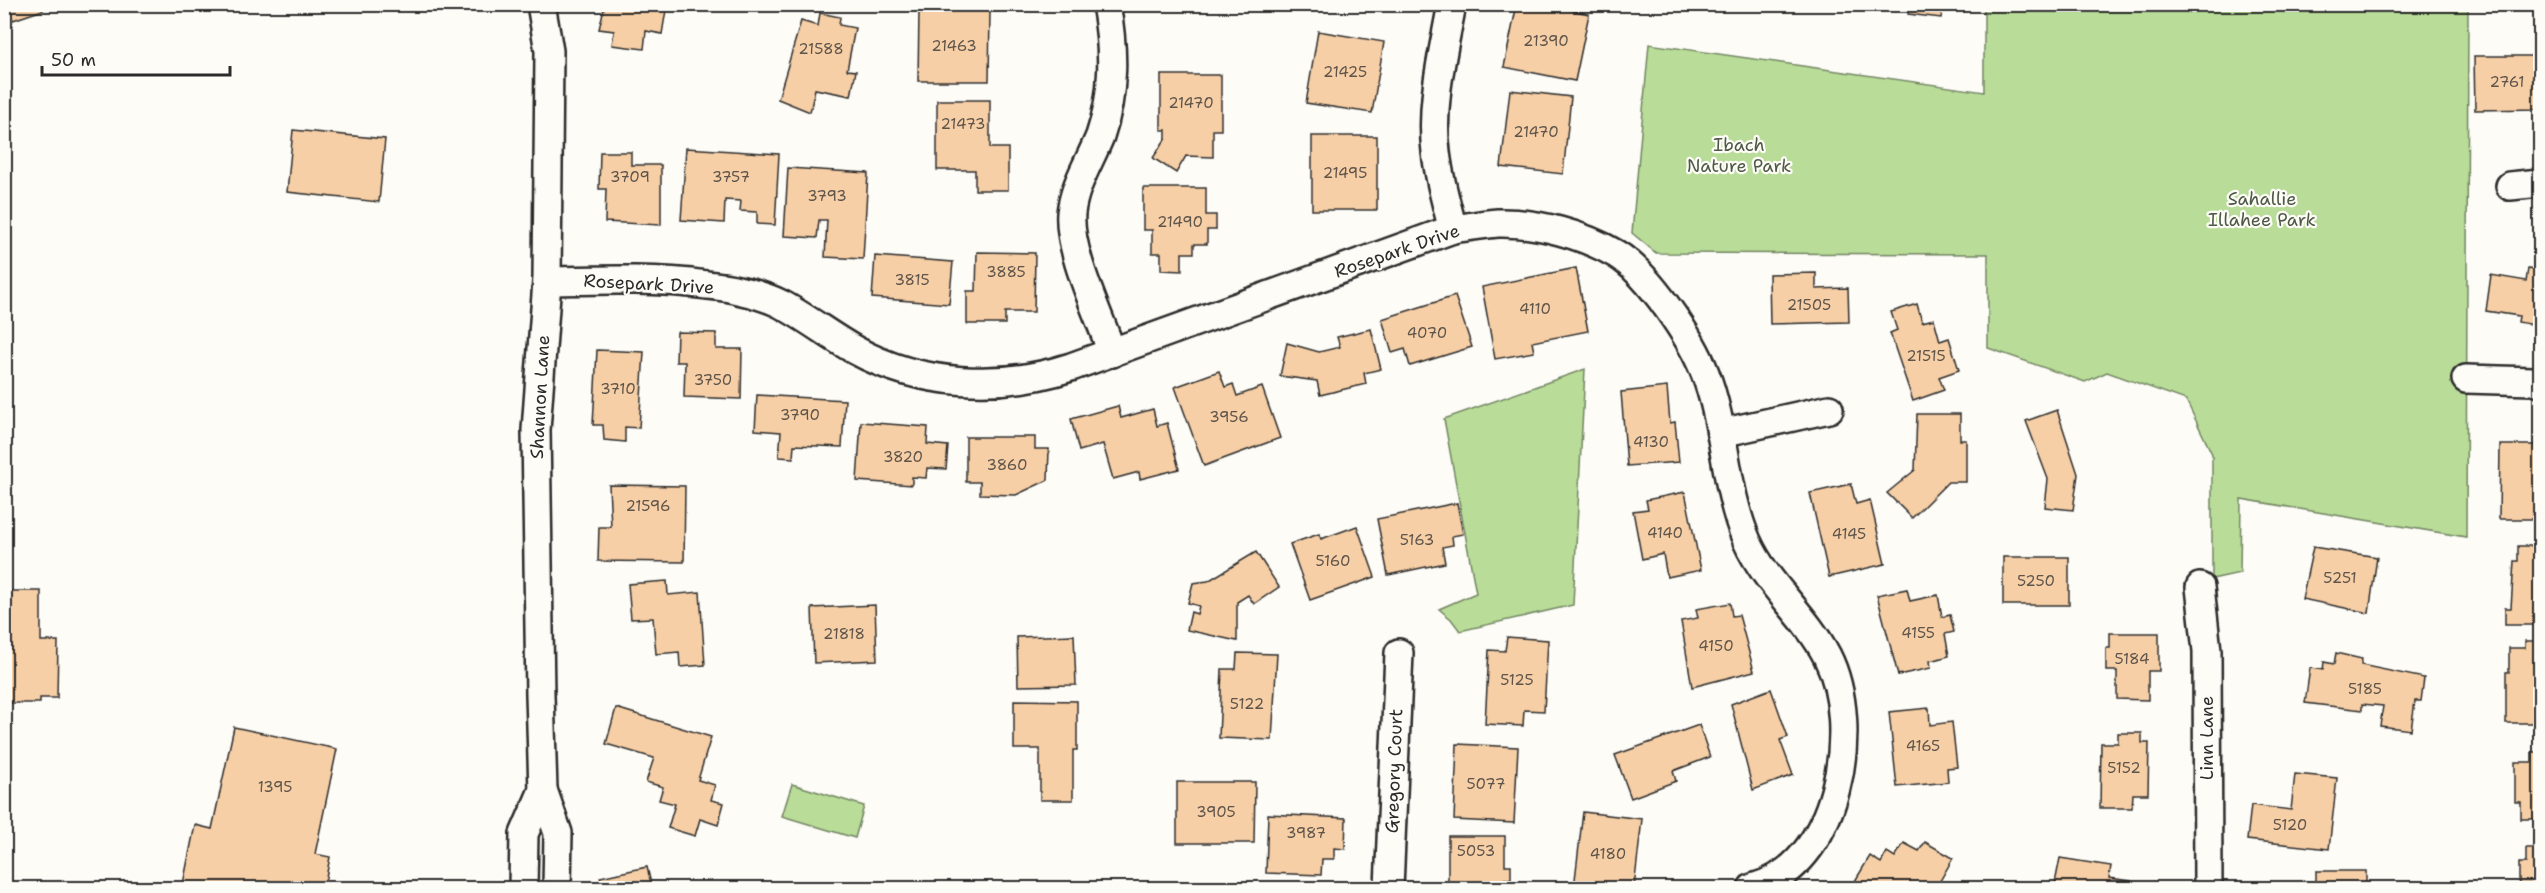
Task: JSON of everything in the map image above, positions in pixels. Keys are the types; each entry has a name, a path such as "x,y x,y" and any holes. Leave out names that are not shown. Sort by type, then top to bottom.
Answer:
{"street":[{"name":"Shannon Lane","path":"541,4 549,51 547,281 536,430 543,790 558,833 557,888"},
{"path":"1106,4 1111,34 1113,71 1108,104 1100,135 1074,196 1071,215 1076,253 1112,353"},
{"path":"1452,4 1437,83 1435,119 1436,151 1443,193 1453,229"},
{"path":"2511,186 2541,183"},
{"name":"Rosepark Drive","path":"547,281 646,281 690,283 736,289 780,304 857,351 895,367 960,381 1001,382 1042,377 1453,229 1499,223 1547,228 1586,240 1617,255 1641,277 1685,332 1705,374 1721,433 1736,509 1747,541 1762,570 1809,626 1828,658 1839,693 1843,726 1840,775 1823,824 1799,863 1762,886 1752,888"},
{"path":"2466,379 2541,383"},
{"path":"1721,433 1829,409"},
{"name":"Linn Lane","path":"2200,587 2207,651 2208,888"},
{"name":"Gregory Court","path":"1389,888 1399,653"},
{"name":"Shannon Lane","path":"523,888 524,834 543,790"}],"green space":[{"name":"Sahallie Illahee Park","path":"1984,5 2468,5 2466,537 2241,499 2240,573 2212,579 2212,454 2186,400 2107,372 2085,382 1988,348 1988,254 1656,253 1632,233 1649,44 1984,92"},
{"path":"1585,369 1573,605 1460,631 1439,609 1476,593 1444,419"},
{"path":"792,784 864,806 855,838 782,816"}],"building":[{"path":"6,4 42,4 43,10 13,20"},
{"path":"605,4 667,4 662,34 646,31 644,49 612,45 614,31 599,29"},
{"path":"1333,4 1383,4 1382,11"},
{"path":"1517,4 1557,4 1556,7 1589,14 1575,81 1504,67"},
{"path":"1909,4 1943,4 1941,18 1908,14"},
{"path":"919,11 990,11 989,81 918,81"},
{"path":"820,13 840,17 839,25 855,28 847,70 856,71 851,96 815,89 810,112 778,99 801,21 818,26"},
{"path":"1318,31 1384,42 1372,113 1306,103"},
{"path":"2474,56 2540,56 2540,109 2475,110"},
{"path":"1161,75 1221,75 1221,130 1213,130 1213,157 1186,156 1176,173 1153,158 1166,138 1166,130 1161,130"},
{"path":"1510,90 1571,97 1563,174 1501,167"},
{"path":"937,100 990,100 990,148 1008,148 1008,190 975,190 975,170 937,170"},
{"path":"293,130 385,139 379,202 287,192"},
{"path":"1312,136 1377,136 1377,210 1312,210"},
{"path":"686,148 779,154 775,225 757,224 757,212 740,211 741,201 725,200 724,223 681,220"},
{"path":"600,152 631,152 631,165 661,165 661,225 605,222 606,189 599,189"},
{"path":"788,168 868,173 863,259 825,257 827,220 819,220 817,238 784,236"},
{"path":"1143,188 1206,188 1206,215 1216,215 1216,230 1207,230 1207,244 1194,244 1194,253 1182,253 1182,271 1161,270 1161,253 1152,253 1152,230 1143,230"},
{"path":"977,252 1035,253 1034,312 1005,312 1005,324 967,324 967,291 976,291"},
{"path":"875,256 953,262 949,304 872,298"},
{"path":"1576,268 1588,331 1532,342 1534,352 1495,359 1482,287"},
{"path":"2528,269 2540,271 2540,326 2518,322 2519,316 2486,311 2491,275 2526,281"},
{"path":"1816,273 1816,289 1848,288 1849,322 1770,324 1769,274"},
{"path":"1455,296 1472,347 1410,366 1405,349 1392,353 1382,319"},
{"path":"1917,304 1922,322 1934,319 1940,341 1949,338 1959,370 1939,377 1944,390 1913,401 1890,333 1897,330 1891,312"},
{"path":"1371,329 1381,369 1364,373 1366,384 1320,395 1317,381 1280,376 1287,343 1319,352 1340,347 1337,337"},
{"path":"677,332 716,333 716,349 742,349 741,399 684,397 685,362 676,362"},
{"path":"597,350 644,352 639,428 625,427 625,442 604,440 603,425 593,425"},
{"path":"1219,371 1225,387 1233,384 1237,396 1262,387 1280,438 1204,466 1175,387"},
{"path":"1667,387 1670,423 1675,422 1679,462 1627,466 1621,392"},
{"path":"757,395 845,400 842,447 794,445 793,458 779,457 781,432 755,430"},
{"path":"1118,406 1121,418 1153,409 1157,426 1167,423 1179,469 1140,479 1139,472 1113,479 1103,444 1079,451 1071,419"},
{"path":"2057,410 2078,474 2073,510 2045,507 2048,479 2026,421"},
{"path":"1917,414 1960,414 1960,440 1966,440 1966,482 1948,482 1912,518 1887,493 1915,470"},
{"path":"861,422 928,427 927,444 948,446 946,469 927,468 926,478 912,477 912,485 857,481"},
{"path":"966,437 1035,437 1035,449 1049,449 1048,480 1016,495 980,494 980,482 966,482"},
{"path":"2500,445 2540,445 2540,519 2499,519"},
{"path":"1851,484 1856,504 1870,500 1885,564 1829,577 1810,493"},
{"path":"609,485 685,486 684,562 598,561 599,527 611,527"},
{"path":"1685,492 1701,570 1667,577 1663,554 1642,559 1633,511 1648,509 1646,500"},
{"path":"1457,503 1463,534 1452,536 1453,545 1442,547 1445,563 1388,575 1377,519"},
{"path":"1357,526 1375,577 1310,600 1290,544 1319,534 1321,539"},
{"path":"2518,546 2540,546 2540,625 2505,625 2505,608 2511,608 2514,561 2518,561"},
{"path":"2313,547 2377,557 2369,613 2302,599"},
{"path":"1256,552 1279,587 1254,604 1248,595 1237,602 1237,641 1187,630 1191,612 1197,614 1199,606 1188,603 1193,583 1208,581"},
{"path":"2003,557 2069,557 2069,605 2003,605"},
{"path":"667,581 668,595 700,592 705,665 680,667 679,652 656,654 653,618 631,619 628,584"},
{"path":"1907,589 1910,601 1938,595 1942,617 1950,615 1954,632 1945,634 1949,656 1930,661 1931,668 1898,675 1877,595"},
{"path":"4,591 41,591 41,641 58,641 57,698 40,698 40,703 4,703"},
{"path":"1730,603 1732,616 1739,615 1754,671 1692,687 1681,621 1698,618 1696,609"},
{"path":"875,605 877,660 814,663 812,608"},
{"path":"2110,633 2159,633 2159,671 2148,671 2148,700 2117,699 2117,671 2106,671 2106,648 2110,648"},
{"path":"1074,635 1076,685 1018,686 1017,637"},
{"path":"1507,637 1548,640 1544,711 1524,710 1523,726 1485,724 1489,650 1505,651"},
{"path":"2525,641 2540,641 2540,723 2506,723 2506,672 2509,672 2509,648 2525,648"},
{"path":"1237,653 1277,654 1272,740 1219,738 1222,669 1236,669"},
{"path":"2336,653 2362,659 2361,665 2424,678 2421,701 2415,701 2411,730 2380,726 2383,706 2362,704 2362,710 2305,703 2310,668 2323,670 2324,662 2334,664"},
{"path":"1771,689 1788,737 1780,740 1793,775 1753,790 1731,704"},
{"path":"1014,700 1077,701 1077,750 1073,750 1073,800 1040,800 1040,749 1014,749"},
{"path":"616,708 711,737 698,780 715,785 711,800 724,803 718,825 700,819 695,836 668,828 675,804 659,800 663,787 646,782 654,758 606,744"},
{"path":"1929,708 1930,725 1952,722 1957,767 1947,768 1948,782 1897,787 1889,712"},
{"path":"1699,725 1710,757 1673,771 1676,781 1631,798 1615,755"},
{"path":"234,727 337,749 315,854 330,857 324,888 189,888 190,886 183,884 195,825 212,829"},
{"path":"2118,733 2142,733 2142,743 2149,743 2148,794 2133,794 2132,808 2100,808 2101,743 2118,743"},
{"path":"1457,744 1518,747 1514,823 1454,820"},
{"path":"2532,752 2540,752 2540,819 2521,819 2521,802 2515,802 2515,762 2532,762"},
{"path":"2295,774 2337,778 2329,849 2247,840 2251,805 2291,810"},
{"path":"1177,782 1255,782 1254,843 1177,843"},
{"path":"1583,812 1642,819 1634,888 1574,888"},
{"path":"1268,814 1346,818 1345,849 1334,848 1334,859 1322,859 1321,875 1266,873"},
{"path":"1448,836 1505,836 1505,865 1511,865 1511,879 1504,879 1504,888 1453,888 1453,885 1448,885"},
{"path":"1925,842 1953,858 1936,888 1856,888 1852,886 1870,856 1881,863 1887,852 1895,857 1904,843 1919,851"},
{"path":"2526,848 2540,848 2540,888 2519,888 2519,863 2526,863"},
{"path":"2060,858 2111,866 2109,878 2131,881 2130,888 2054,888"},
{"path":"647,867 652,888 603,888 600,877"},
{"path":"2316,871 2366,871 2366,888 2316,888"}],"park label":[{"name":"Ibach Nature Park","path":"1739,155"}]}
